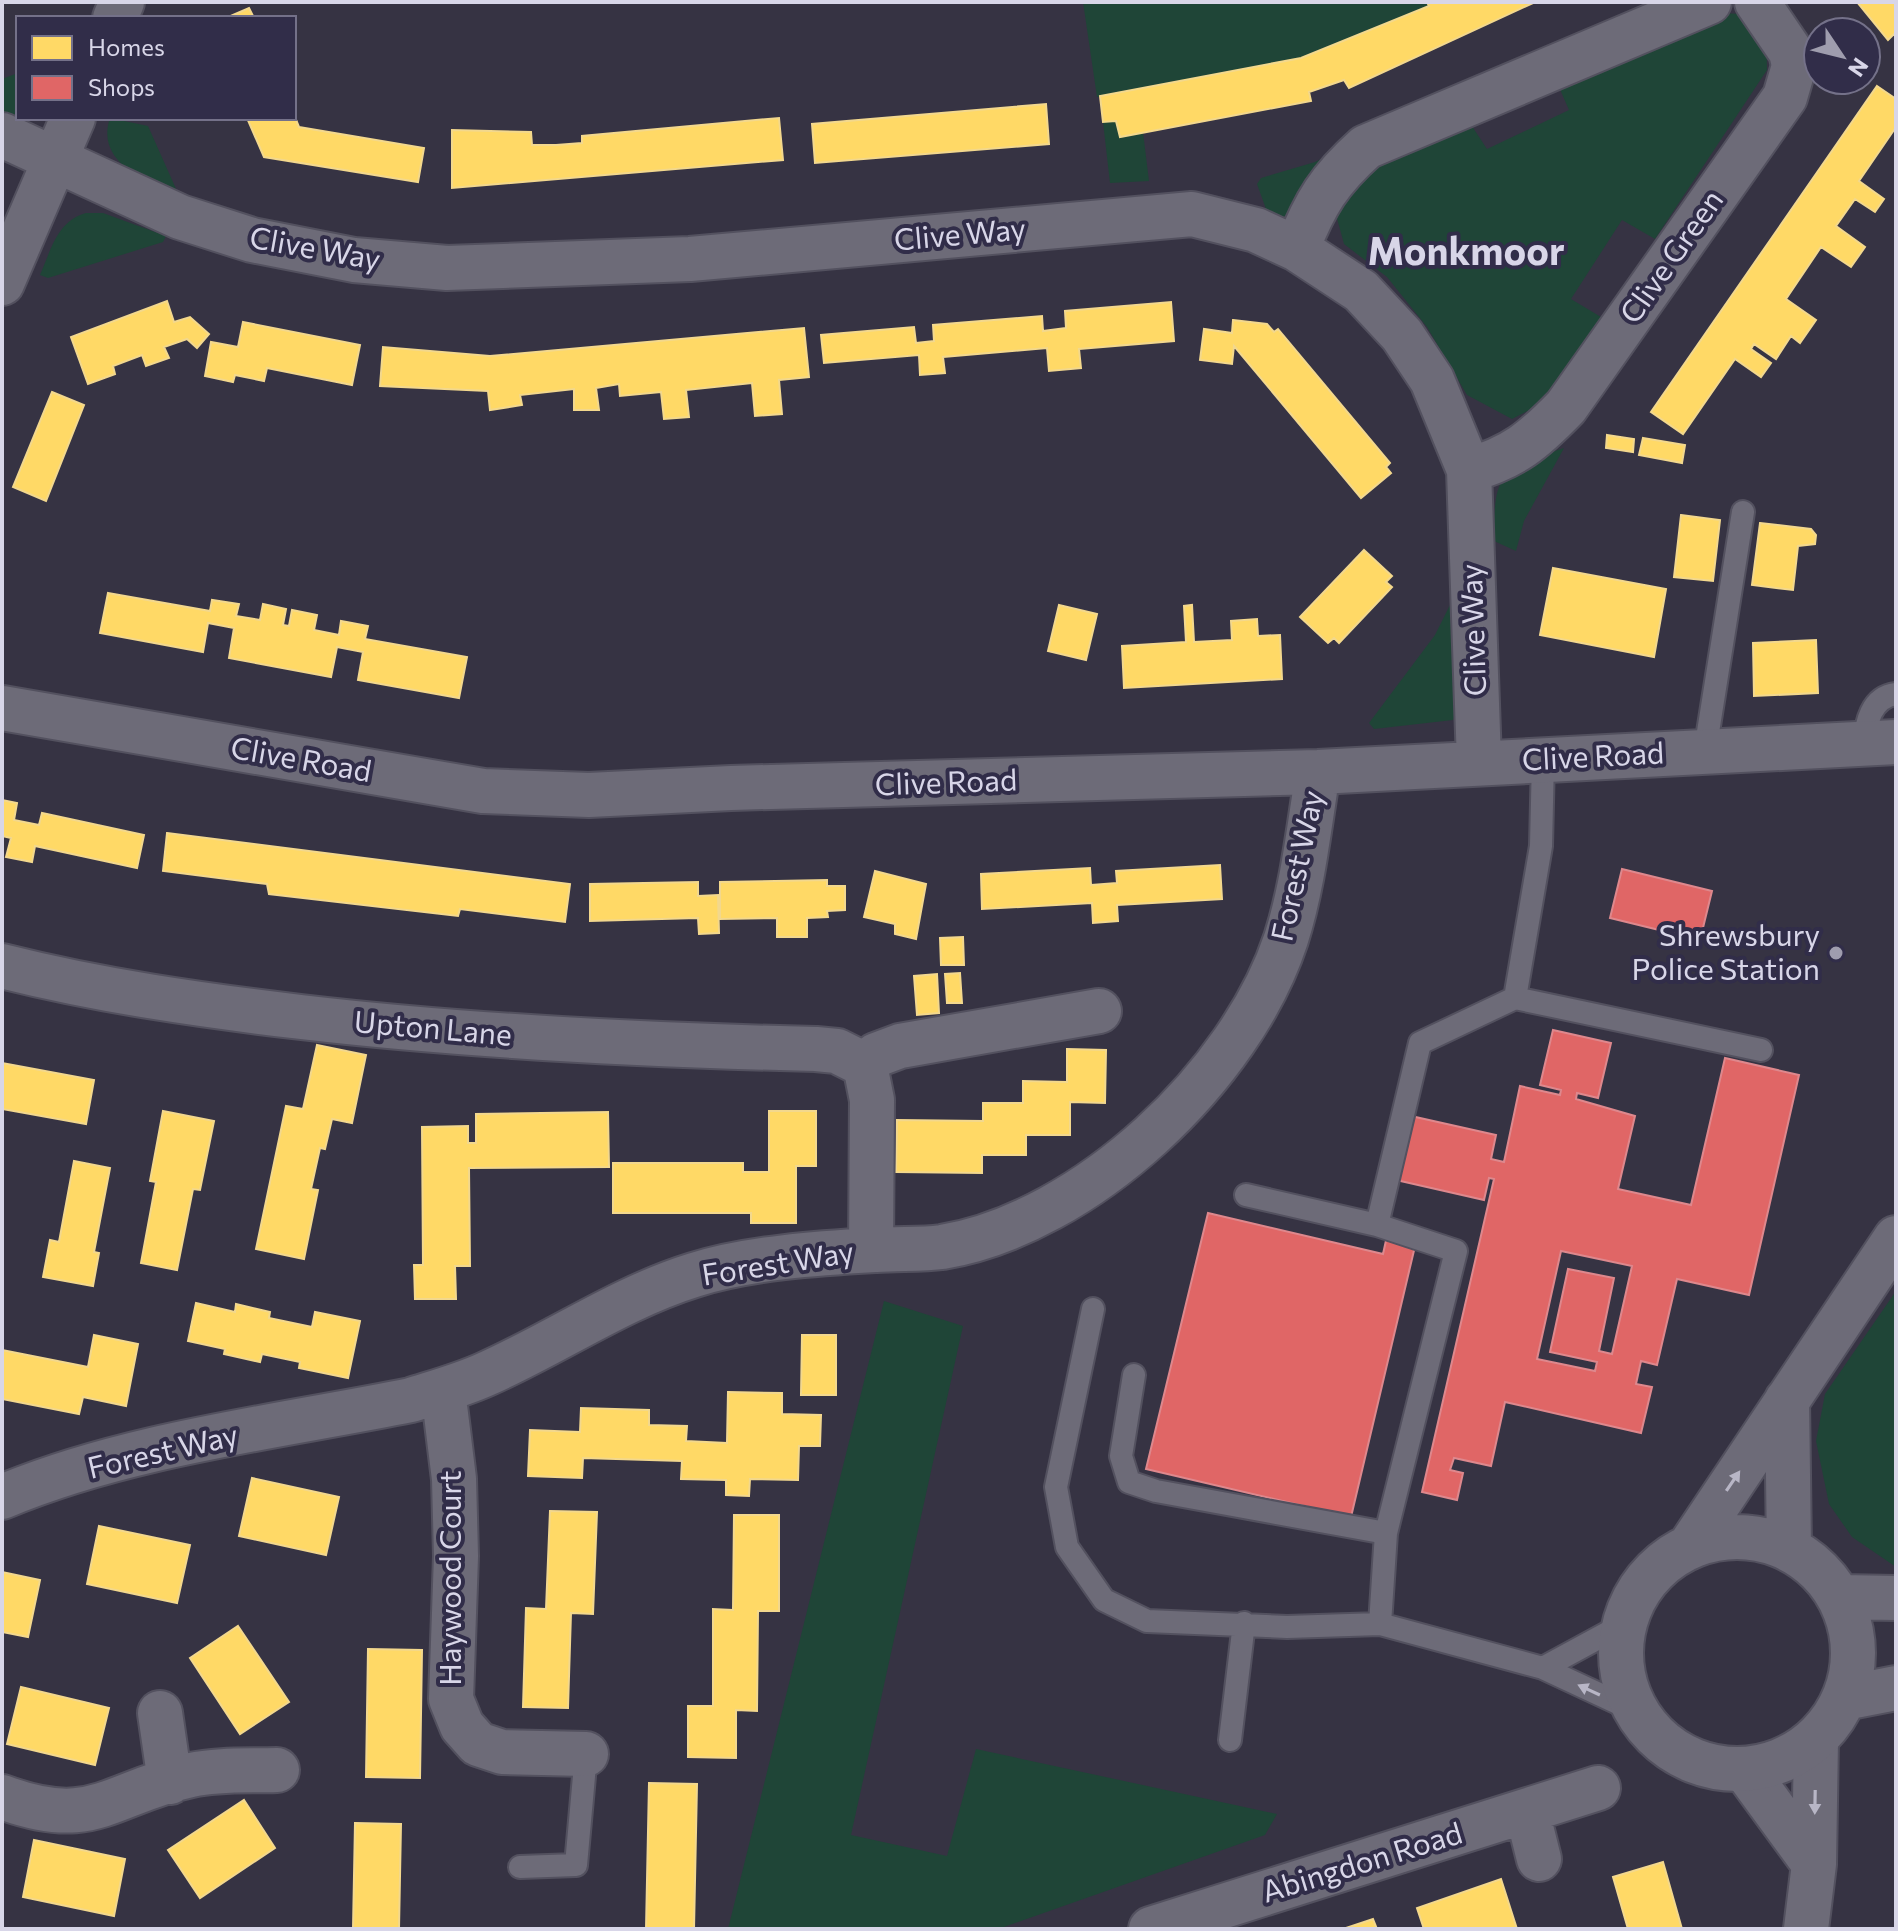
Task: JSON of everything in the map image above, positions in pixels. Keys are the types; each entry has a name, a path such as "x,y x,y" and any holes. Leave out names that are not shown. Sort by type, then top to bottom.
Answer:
{"street":[{"path":"1297,249 1315,204 1338,172 1366,147 1709,2"},
{"name":"Clive Green","path":"1469,470 1503,460 1523,447 1566,407 1785,97 1794,66 1791,52 1757,2"},
{"path":"2,283 72,120"},
{"name":"Clive Way","path":"2,135 180,217 252,240 354,260 447,268 690,259 1192,214 1256,230 1297,249 1361,291 1402,335 1432,380 1469,470 1479,762"},
{"name":"Clive Road","path":"2,708 498,791 589,795 731,788 1318,772 1880,743"},
{"name":"Forest Way","path":"2,1497 85,1468 138,1455 443,1390 486,1374 610,1309 694,1275 734,1266 871,1250 942,1247 1007,1229 1050,1210 1104,1172 1184,1101 1217,1065 1260,1001 1286,939 1300,879 1318,772"},
{"name":"Upton Lane","path":"2,966 68,983 176,1002 394,1028 642,1045 837,1051 865,1065"},
{"path":"871,1250 872,1100 865,1065 876,1055 900,1046 1099,1011"},
{"path":"1690,1546 1894,1243"},
{"name":"Haywood Court","path":"443,1390 455,1495 451,1699 462,1726 478,1744 502,1752 586,1754"},
{"path":"1787,1400 1789,1549"},
{"path":"1727,1537 1767,1541 1789,1549 1824,1575 1841,1597 1852,1629 1854,1659 1845,1698 1816,1739 1777,1764 1746,1771 1708,1767 1659,1741 1635,1711 1620,1663 1624,1624 1641,1586 1655,1570 1690,1546 1727,1537"},
{"path":"1841,1597 1896,1598"},
{"path":"1845,1698 1896,1688"},
{"path":"160,1713 170,1782"},
{"path":"1806,1929 1814,1864 1816,1739"},
{"path":"2,1797 62,1813 94,1810 170,1782 213,1772 277,1770"},
{"path":"1746,1771 1814,1864"},
{"name":"Abingdon Road","path":"1151,1929 1598,1788"},
{"path":"1527,1811 1539,1859"}],"lane":[{"path":"1705,751 1743,512"},
{"path":"1880,743 1867,715 1888,695 1896,694"},
{"path":"1515,998 1541,846 1543,759"},
{"path":"1377,1225 1420,1043 1515,998 1761,1050"},
{"path":"1246,1195 1377,1225 1456,1251 1386,1533 1380,1624"},
{"path":"1093,1309 1056,1487 1067,1547 1104,1600 1147,1621 1287,1627 1380,1624 1543,1668 1635,1711"},
{"path":"1134,1375 1121,1456 1129,1482 1156,1491 1386,1533"},
{"path":"1230,1740 1244,1623"},
{"path":"1543,1668 1624,1624"},
{"path":"520,1867 576,1865 586,1754"}],"green space":[{"path":"1083,2 1427,2 1429,6 1301,58 1097,97"},
{"path":"1714,13 1746,14 1766,30 1767,70 1655,239 1622,220 1571,299 1601,317 1541,404 1512,419 1467,395 1427,327 1387,277 1344,244 1335,211 1345,183 1468,120 1487,149 1569,110 1555,78"},
{"path":"16,74 16,120 22,120 14,123 2,118 2,79"},
{"path":"110,120 148,126 177,191 175,196 126,168 116,158 107,133"},
{"path":"1116,121 1143,132 1149,181 1110,183 1103,122"},
{"path":"1344,147 1291,215 1270,220 1257,184 1261,178 1315,162"},
{"path":"86,213 103,213 166,236 163,242 48,278 40,275 62,230 76,217"},
{"path":"1564,448 1524,521 1516,551 1494,541 1496,500 1505,477 1526,462"},
{"path":"1453,599 1465,694 1453,720 1374,729 1369,723 1435,635"},
{"path":"1896,1291 1896,1567 1852,1537 1829,1504 1816,1441 1825,1394"},
{"path":"884,1301 963,1326 851,1835 947,1856 976,1749 1277,1814 1265,1835 998,1929 728,1929"}],"building: Homes":[{"path":"1427,2 1533,3 1349,88 1344,80 1309,92 1311,101 1120,137 1116,121 1103,122 1100,96 1301,58 1429,6"},
{"path":"1857,2 1896,2 1896,37 1894,34 1888,40 1882,33 1882,16 1868,16"},
{"path":"249,8 253,16 231,16"},
{"path":"1882,89 1896,99 1896,127 1859,181 1884,199 1875,212 1855,199 1836,226 1865,247 1851,267 1821,247 1786,299 1816,320 1800,343 1791,336 1776,359 1754,344 1751,349 1771,363 1761,377 1735,359 1683,434 1651,412 1870,96 1882,96"},
{"path":"1046,104 1049,144 815,163 812,124"},
{"path":"779,118 783,160 452,188 452,130 531,132 532,145 556,145 582,143 582,136"},
{"path":"248,120 296,120 299,127 424,148 418,182 264,157"},
{"path":"167,301 174,322 190,317 209,334 197,348 187,339 164,347 169,358 146,366 142,355 113,366 115,374 88,384 71,337"},
{"path":"1171,302 1174,341 1079,349 1081,368 1049,371 1047,348 943,357 945,373 920,375 919,355 824,363 821,335 914,327 916,343 934,341 933,325 1042,316 1043,331 1066,328 1065,311"},
{"path":"1233,320 1267,324 1274,332 1278,329 1390,463 1386,467 1391,473 1361,498 1234,346 1232,364 1200,360 1204,329 1232,333"},
{"path":"243,322 360,345 352,385 267,368 264,381 235,375 233,382 205,376 211,342 238,347"},
{"path":"804,328 809,377 779,380 782,414 755,416 752,383 686,390 689,417 664,419 661,392 620,396 619,384 596,388 599,410 574,410 574,389 520,395 522,405 490,410 488,391 380,386 383,347 490,356"},
{"path":"52,392 84,405 46,501 13,487"},
{"path":"1607,435 1634,439 1633,452 1606,448"},
{"path":"1643,438 1685,445 1682,463 1639,455"},
{"path":"1681,515 1720,520 1713,581 1674,577"},
{"path":"1760,523 1811,529 1816,535 1815,544 1798,546 1793,590 1752,585"},
{"path":"1364,550 1392,576 1386,582 1392,587 1339,643 1334,638 1328,643 1300,617"},
{"path":"1553,568 1666,589 1654,657 1540,635"},
{"path":"108,593 210,611 212,600 239,604 236,616 260,620 263,604 286,609 283,625 289,626 292,610 317,615 314,630 339,635 341,621 368,626 365,639 467,657 459,698 358,680 363,652 337,647 331,677 229,658 234,628 208,623 203,652 100,633"},
{"path":"1059,605 1097,614 1086,660 1048,651"},
{"path":"1192,605 1194,642 1232,640 1231,621 1257,619 1258,636 1280,635 1282,679 1124,688 1122,646 1186,642 1184,606"},
{"path":"1816,640 1818,693 1754,696 1753,643"},
{"path":"2,800 17,803 14,820 39,825 42,813 144,835 137,868 35,846 32,862 6,857 11,838 2,836"},
{"path":"167,833 570,884 565,922 460,909 458,916 269,894 267,884 163,871"},
{"path":"1220,865 1222,899 1117,905 1118,921 1093,923 1092,903 982,909 981,874 1090,868 1091,885 1117,883 1116,871"},
{"path":"875,871 926,884 916,939 895,934 895,924 864,917"},
{"path":"827,880 827,886 845,886 845,910 827,911 828,917 807,918 807,937 777,937 777,918 720,919 720,882"},
{"path":"698,882 698,896 718,895 719,933 699,934 698,918 590,921 590,884"},
{"path":"963,937 964,965 941,965 940,938"},
{"path":"960,973 962,1003 947,1003 945,974"},
{"path":"937,974 939,1013 917,1015 914,976"},
{"path":"317,1045 366,1055 352,1123 332,1119 325,1149 320,1148 311,1189 318,1190 304,1259 256,1249 286,1106 303,1109"},
{"path":"1067,1049 1106,1050 1105,1103 1070,1102 1070,1135 1026,1135 1026,1155 982,1155 982,1173 896,1172 897,1120 983,1121 983,1103 1023,1103 1023,1081 1067,1082"},
{"path":"2,1063 94,1080 86,1124 2,1109"},
{"path":"163,1111 214,1121 200,1190 193,1189 177,1270 141,1263 156,1182 150,1181"},
{"path":"769,1111 816,1111 816,1166 796,1166 796,1223 751,1223 751,1213 613,1213 613,1163 743,1163 743,1172 769,1172"},
{"path":"608,1112 609,1167 469,1168 470,1266 455,1266 456,1299 415,1299 414,1265 423,1265 422,1127 468,1126 468,1143 476,1143 476,1114"},
{"path":"74,1161 110,1168 94,1252 99,1253 93,1286 43,1277 50,1240 59,1242"},
{"path":"196,1303 235,1312 236,1304 270,1312 269,1318 312,1327 315,1312 360,1321 348,1378 299,1368 300,1362 262,1354 260,1362 224,1354 225,1349 188,1341"},
{"path":"94,1335 138,1344 126,1406 83,1397 79,1414 2,1399 2,1350 88,1367"},
{"path":"802,1335 836,1335 836,1395 801,1395"},
{"path":"728,1392 782,1393 782,1414 821,1415 820,1446 799,1446 798,1480 750,1479 749,1496 726,1495 726,1480 681,1479 682,1461 583,1458 582,1478 528,1476 530,1430 580,1432 581,1408 649,1410 649,1425 687,1426 686,1441 727,1443"},
{"path":"252,1478 339,1497 326,1555 239,1536"},
{"path":"550,1511 597,1512 593,1614 571,1613 568,1708 523,1707 526,1608 546,1609"},
{"path":"734,1515 779,1515 779,1611 758,1611 757,1711 736,1710 736,1758 688,1757 688,1706 713,1706 713,1609 733,1610"},
{"path":"99,1526 190,1545 177,1603 87,1584"},
{"path":"2,1572 40,1580 28,1637 2,1632"},
{"path":"238,1626 289,1702 240,1734 190,1658"},
{"path":"368,1649 422,1650 420,1778 366,1777"},
{"path":"21,1687 109,1708 95,1765 7,1744"},
{"path":"649,1783 697,1784 694,1929 646,1929"},
{"path":"244,1800 275,1848 200,1898 168,1850"},
{"path":"355,1823 401,1824 399,1929 353,1929"},
{"path":"34,1840 125,1859 114,1916 23,1897"},
{"path":"1663,1862 1682,1929 1628,1929 1613,1877"},
{"path":"1501,1879 1517,1929 1424,1929 1417,1908"},
{"path":"1373,1919 1377,1929 1343,1929"}],"building: Shops":[{"path":"1622,869 1712,891 1700,940 1610,918"},
{"path":"1553,1030 1611,1043 1598,1098 1577,1093 1576,1099 1635,1116 1618,1189 1691,1205 1725,1058 1799,1075 1749,1295 1677,1279 1657,1365 1641,1361 1636,1384 1652,1387 1641,1433 1505,1402 1491,1466 1454,1458 1450,1470 1463,1473 1457,1500 1422,1492 1494,1179 1489,1178 1484,1200 1396,1180 1411,1116 1496,1135 1491,1159 1504,1162 1520,1086 1560,1095 1561,1090 1540,1085","holes":["1561,1251 1632,1266 1612,1354 1599,1351 1614,1278 1568,1269 1550,1352 1597,1362 1595,1371 1537,1359"]},
{"path":"1208,1213 1383,1254 1387,1236 1416,1242 1351,1517 1146,1469"}],"place":[{"name":"Shrewsbury Police Station","path":"1836,953"}],"district":[{"name":"Monkmoor","path":"1466,252"}]}
